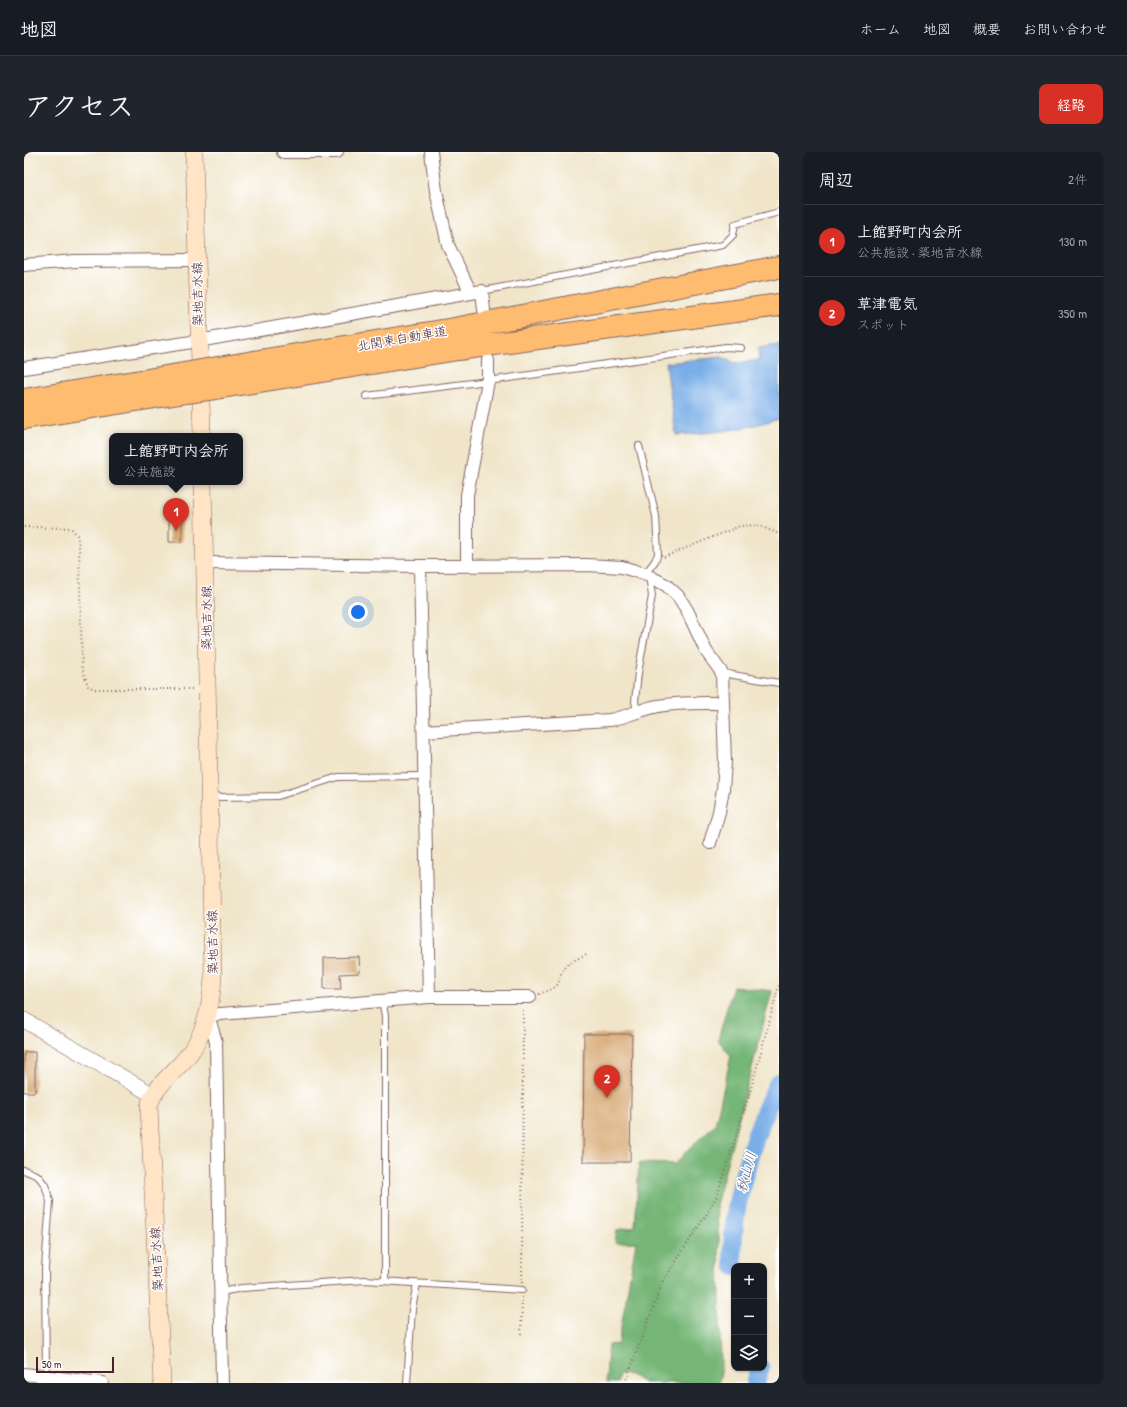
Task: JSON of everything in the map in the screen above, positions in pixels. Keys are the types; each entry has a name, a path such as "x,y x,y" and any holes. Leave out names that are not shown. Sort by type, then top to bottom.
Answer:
{"highway":[{"name":"北関東自動車道","path":"24,418 185,383 779,267"},
{"name":"北関東自動車道","path":"214,378 458,349 779,305"},
{"name":"北関東自動車道","path":"24,400 185,383"}],"main road":[{"name":"築地吉水線","path":"194,152 198,341 202,433"},
{"name":"築地吉水線","path":"162,1383 149,1114 150,1101 153,1095 196,1045 208,1015 212,994 213,967 208,795 206,563 203,485"}],"street":[{"path":"283,152 337,152"},
{"path":"431,152 436,191 448,245 476,292 484,310"},
{"path":"24,265 75,262 197,260"},
{"path":"24,368 198,341 476,292"},
{"path":"467,565 467,495 488,381 488,360"},
{"path":"206,563 420,566 587,565 622,567 647,575 666,585 678,596 688,610 706,651 722,673 725,762 723,789 719,812 710,843"},
{"path":"420,566 429,996"},
{"path":"424,731 610,720 621,718 656,706 673,703 723,703"},
{"path":"222,1383 216,1042 208,1015 429,996 527,997"},
{"path":"24,1020 153,1095"},
{"path":"24,1374 102,1383"}],"lane":[{"path":"476,292 723,245 733,235 735,224 779,212"},
{"path":"366,396 488,381 726,347 741,348"},
{"path":"637,712 635,701 638,673 652,596 647,575 658,554 656,516 639,446"},
{"path":"722,673 779,683"},
{"path":"208,795 221,797 278,796 338,777 425,776"},
{"path":"382,1000 385,1016 385,1280"},
{"path":"24,1170 38,1176 45,1185 50,1201 45,1268 46,1376"},
{"path":"221,1292 242,1288 365,1280 385,1280 522,1290"},
{"path":"406,1383 412,1310 417,1283"}],"path":[{"path":"655,561 740,526 757,525 777,533 779,532"},
{"path":"24,527 71,528 77,535 79,545 82,668 88,686 95,689 207,689"},
{"path":"521,1334 527,997 554,989 559,985 567,966 586,954"},
{"path":"625,1383 663,1280 708,1212 716,1196 750,1092 779,985"}],"green space":[{"path":"733,986 772,991 716,1205 719,1238 721,1372 719,1383 644,1383 631,1375 619,1374 617,1383 606,1383 608,1345 618,1344 636,1242 615,1243 617,1230 635,1227 639,1163 676,1164 688,1149 715,1125 731,1056 718,1040"}],"water":[{"path":"779,345 779,418 728,430 676,435 666,363 721,357 735,363 759,360 758,348"}],"building":[{"path":"169,520 182,520 182,542 169,542"},
{"path":"359,957 360,973 340,974 341,989 324,989 324,958"},
{"path":"584,1034 632,1034 630,1162 583,1162"},
{"path":"24,1052 35,1052 35,1092 24,1092"}],"waterway":[{"name":"秋山川","path":"733,1263 734,1226 742,1183 762,1119 779,1082"},
{"name":"秋山川","path":"755,1383 759,1371"}],"place":[{"name":"上館野町内会所","path":"176,531"},
{"name":"草津電気","path":"607,1098"}]}
